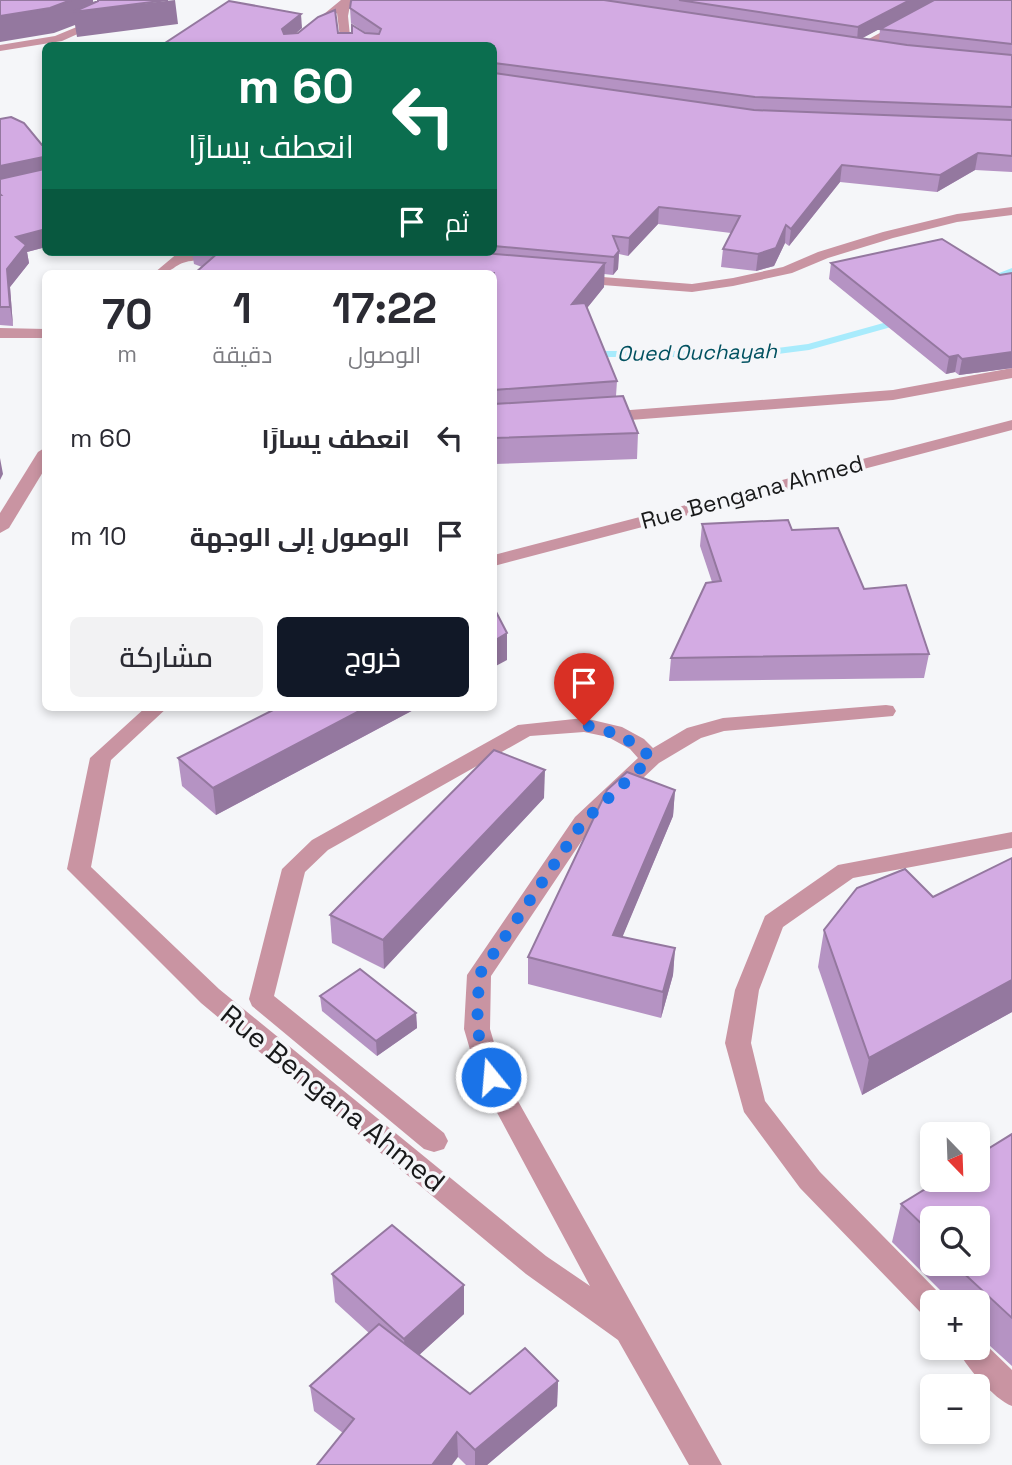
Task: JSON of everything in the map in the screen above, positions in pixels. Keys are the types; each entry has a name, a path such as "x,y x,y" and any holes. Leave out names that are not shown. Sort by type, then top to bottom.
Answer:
{"street":[{"path":"862,46 948,0"},
{"path":"345,2 342,25 345,42"},
{"path":"295,42 345,2"},
{"path":"0,48 58,39 96,22"},
{"path":"342,25 353,32"},
{"path":"848,44 883,50"},
{"path":"567,278 692,288 733,282 787,270 822,255 888,235 957,218 1012,211"},
{"path":"165,270 183,256"},
{"path":"0,333 42,334"},
{"path":"592,418 893,395 1012,373"},
{"name":"Rue Bengana Ahmed","path":"497,560 821,472 1012,425"},
{"path":"0,528 42,459"},
{"name":"Rue Bengana Ahmed","path":"154,711 101,758 79,869 209,996 536,1265 629,1330 706,1465"},
{"path":"629,1330 491,1077 477,1029 479,975 583,822 651,758 694,733 723,725 886,711"},
{"path":"434,1141 261,999 294,869 320,845 525,730 584,725 605,730 637,744 651,758"},
{"path":"920,1293 810,1180 753,1105 738,1043 747,990 773,922 846,871 1012,839"},
{"path":"983,1360 1012,1392"}],"building":[{"path":"0,0 71,0 50,8 0,16"},
{"path":"98,0 168,0 73,12"},
{"path":"604,0 907,45 1012,55 1012,107 755,97 497,63 497,42 167,42 229,1 301,14 282,29 284,34 298,33 318,17 335,10 338,33 352,33 352,25 365,33 379,34 381,29 350,8 351,1"},
{"path":"679,0 910,0 858,27"},
{"path":"934,0 1012,0 1012,44 880,29"},
{"path":"497,73 754,110 1012,120 1012,156 978,153 940,175 842,165 791,229 786,225 776,248 758,254 723,249 740,216 659,207 629,238 613,236 619,251 614,257 497,246"},
{"path":"11,117 24,123 42,145 42,157 0,166 0,119"},
{"path":"42,170 42,230 16,237 26,245 7,269 10,307 0,307 0,179"},
{"path":"942,239 1000,275 1012,273 1012,352 962,359 958,355 949,357 831,263"},
{"path":"497,254 605,263 572,304 585,303 617,381 497,390 497,270 198,270 214,256"},
{"path":"623,396 638,433 497,438 497,404"},
{"path":"788,520 792,530 838,528 864,589 906,585 929,654 671,658 706,583 721,581 702,524"},
{"path":"497,614 507,633 497,639"},
{"path":"271,711 359,711 213,788 178,758"},
{"path":"494,750 545,770 383,940 330,915"},
{"path":"627,772 675,790 613,935 675,948 663,992 528,957 607,790"},
{"path":"1012,858 1012,980 869,1058 824,930 857,888 905,869 933,897"},
{"path":"360,969 416,1013 376,1041 320,996"},
{"path":"1012,1134 1012,1318 990,1298 990,1290 982,1290 967,1276 990,1276 990,1206 920,1206 920,1222 901,1204 920,1192 990,1192 990,1148"},
{"path":"392,1225 464,1285 404,1339 332,1274"},
{"path":"379,1324 470,1394 525,1348 558,1381 475,1450 457,1432 432,1465 317,1465 354,1419 310,1386"}],"waterway":[{"name":"Oued Ouchayah","path":"981,282 1012,271"},
{"name":"Oued Ouchayah","path":"585,354 755,354 809,347 905,320"}],"route":[{"path":"491,1077 477,1029 479,975 583,822 651,758 637,744 615,732 584,725"}]}
